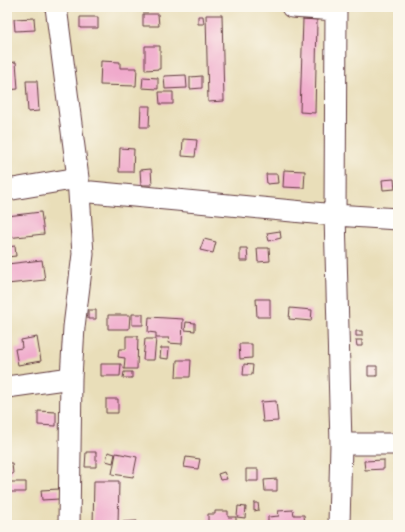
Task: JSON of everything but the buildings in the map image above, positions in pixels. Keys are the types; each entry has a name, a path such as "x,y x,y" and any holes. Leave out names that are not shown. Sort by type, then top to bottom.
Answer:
{"street":[{"path":"56,7 85,185 83,254 74,327 71,378 69,525"},
{"path":"292,7 336,9 335,216 341,444 339,525"},
{"path":"7,190 85,185 335,216 398,219"},
{"path":"7,387 71,378"},
{"path":"341,444 398,444"}]}
